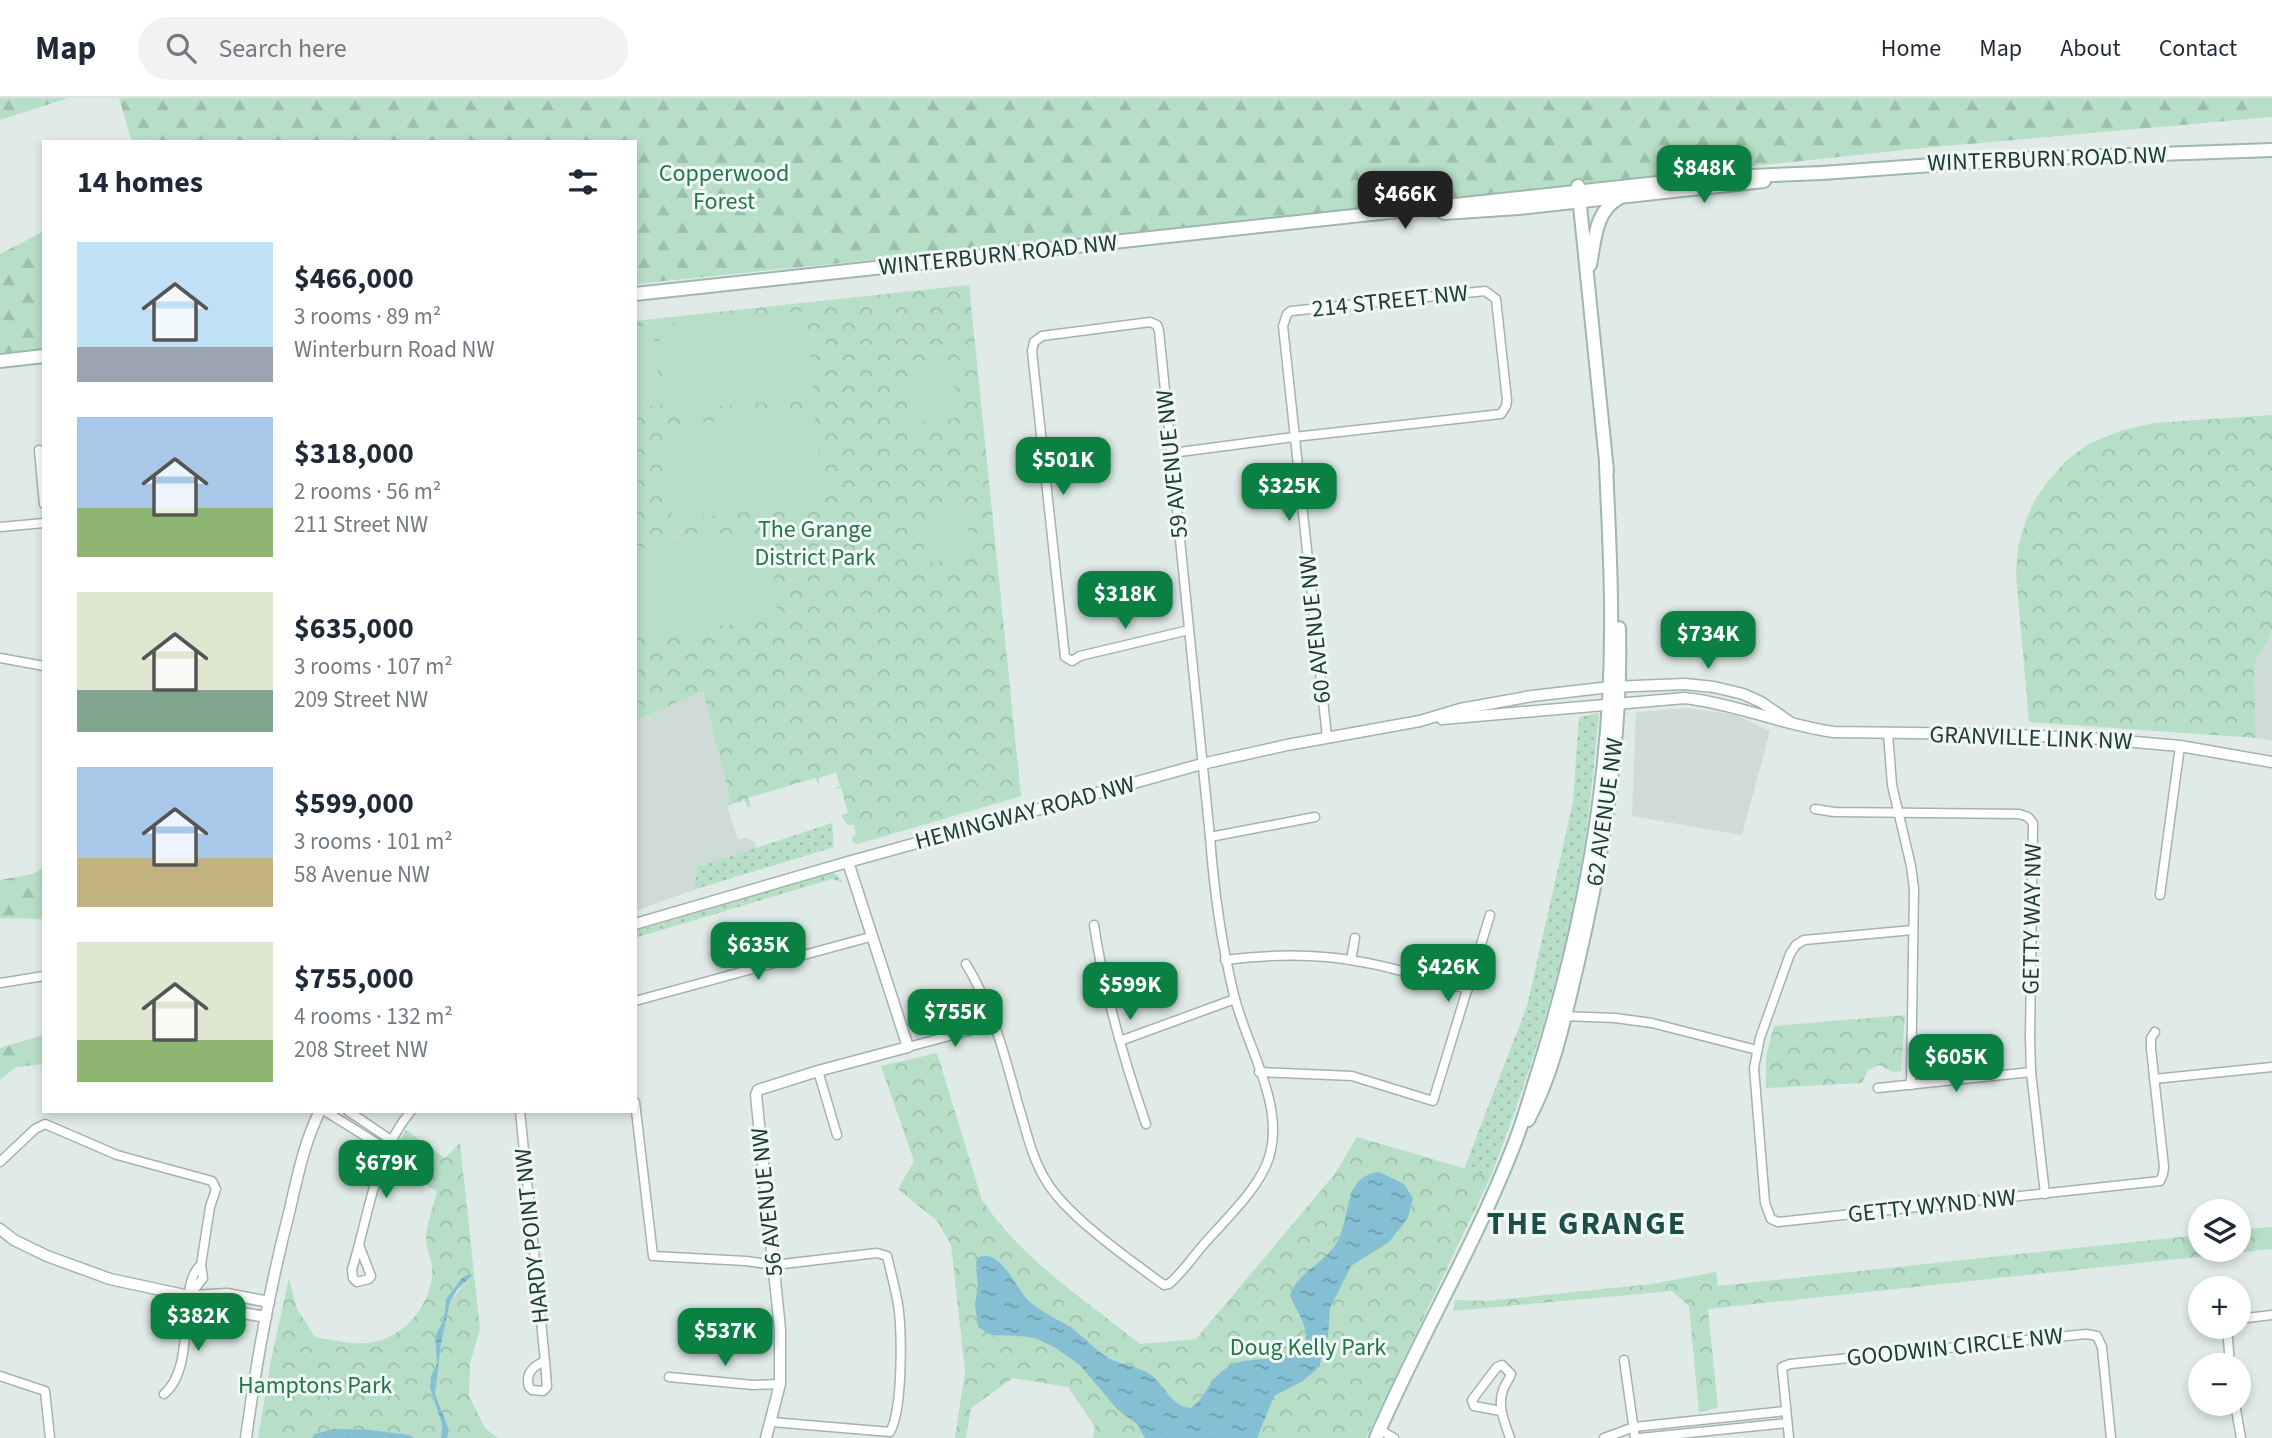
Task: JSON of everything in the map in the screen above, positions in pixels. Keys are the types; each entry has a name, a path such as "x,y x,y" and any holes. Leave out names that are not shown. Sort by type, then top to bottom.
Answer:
{"main road":[{"name":"WINTERBURN ROAD NW","path":"637,293 1731,176 1822,173 2016,159 2272,150"},
{"name":"WINTERBURN ROAD NW","path":"1579,193 1621,197 1822,173"},
{"name":"62 AVENUE NW","path":"1378,1434 1495,1192 1513,1148 1539,1099 1561,1016 1597,820 1615,687 1606,463 1579,193"},
{"path":"1587,279 1600,217 1608,204 1621,197"},
{"path":"0,361 42,356"}],"street":[{"name":"214 STREET NW","path":"1287,314 1291,311 1485,291 1496,299 1507,400 1501,414 1294,437"},
{"name":"60 AVENUE NW","path":"1287,314 1283,326 1327,737"},
{"name":"59 AVENUE NW","path":"994,1024 1032,1151 1053,1192 1116,1250 1164,1285 1168,1284 1250,1191 1266,1167 1274,1125 1269,1097 1235,999 1225,960 1214,889 1210,837 1159,331 1157,325 1150,321 1042,336 1034,342 1032,351 1065,657 1072,661 1080,656 1189,629"},
{"path":"1172,453 1294,437"},
{"path":"39,450 42,482"},
{"path":"0,527 42,523"},
{"path":"0,658 42,666"},
{"name":"GRANVILLE LINK NW","path":"1615,687 1666,683 1721,688 1761,702 1790,722"},
{"name":"HEMINGWAY ROAD NW","path":"1420,721 1460,709 1532,695 1615,687"},
{"name":"GRANVILLE LINK NW","path":"1613,703 1685,698 1713,701 1833,732 2073,737 2180,746 2272,762"},
{"name":"HEMINGWAY ROAD NW","path":"637,923 1202,764 1327,737 1420,721 1613,703"},
{"path":"1888,734 1892,785 1912,877 1911,1085"},
{"path":"2160,895 2180,746"},
{"path":"1815,809 1834,812 1898,812"},
{"name":"GETTY WAY NW","path":"1898,812 2019,814 2028,817 2033,823 2029,1021 2031,1072 2045,1194"},
{"path":"1210,837 1315,817"},
{"path":"848,862 870,937 908,1047"},
{"path":"1259,1072 1352,1076 1433,1101 1490,915"},
{"path":"1094,925 1099,961 1146,1124"},
{"path":"1561,1016 1615,1018 1652,1023 1757,1050 1790,954 1796,945 1804,940 1913,930"},
{"path":"637,1000 870,937"},
{"path":"1351,960 1355,938"},
{"path":"1225,960 1291,955 1351,960 1468,989"},
{"path":"837,1135 818,1071 994,1024 978,984 966,964"},
{"path":"0,983 42,976"},
{"path":"1120,1041 1235,999"},
{"name":"GETTY WYND NW","path":"1757,1050 1754,1097 1765,1203 1771,1219 1778,1222 2160,1181 2164,1167 2154,1079 2151,1038 2154,1031"},
{"path":"2154,1079 2272,1067"},
{"name":"56 AVENUE NW","path":"766,1438 780,1384 780,1329 756,1095 758,1090 818,1071"},
{"path":"1878,1088 2031,1072"},
{"path":"246,1438 266,1317 297,1177 314,1123 322,1113"},
{"path":"326,1113 386,1149"},
{"path":"351,1113 391,1140"},
{"path":"359,1245 386,1149 396,1129 409,1113"},
{"name":"HARDY POINT NW","path":"520,1113 545,1361"},
{"path":"636,1113 653,1256 774,1265 877,1253 887,1256 898,1306 900,1354 897,1421 890,1432 772,1422"},
{"path":"0,1161 35,1129 45,1124 117,1155 212,1181 215,1189 201,1265 192,1276 182,1359 172,1387 164,1394"},
{"path":"0,1229 14,1240 47,1256 86,1270 141,1287 189,1296 225,1310 266,1317"},
{"path":"189,1296 227,1294 269,1302"},
{"path":"2251,1317 2272,1315"},
{"name":"GOODWIN CIRCLE NW","path":"1788,1438 1782,1367 1790,1364 2091,1334 2100,1340 2102,1347 2111,1438"},
{"path":"1624,1360 1636,1434"},
{"path":"1501,1410 1474,1406 1472,1399 1497,1367 1502,1365 1511,1374 1503,1390 1501,1410 1510,1438"},
{"path":"0,1376 45,1391 50,1438"},
{"path":"669,1377 753,1385 780,1384"},
{"path":"1604,1438 1786,1411"},
{"path":"2237,1416 2241,1438"},
{"path":"1636,1434 1787,1423"},
{"path":"1378,1434 1394,1438"}],"shaded area":[{"path":"2272,632 2272,741 2256,738 2254,665"},
{"path":"703,691 730,800 727,806 738,840 746,838 754,841 757,849 698,867 693,890 637,910 637,720"},
{"path":"1688,708 1735,715 1770,731 1742,835 1632,816 1636,712"}],"green space":[{"path":"0,98 68,98 0,120"},
{"name":"Copperwood Forest","path":"119,98 2272,98 2272,117 1912,149 637,284 637,140 131,140"},
{"path":"42,232 42,349 0,353 0,254"},
{"name":"The Grange District Park","path":"969,285 1021,796 858,844 853,843 852,838 856,834 854,825 847,825 841,815 848,813 841,788 833,789 840,786 836,772 819,778 819,785 815,778 748,798 751,806 748,807 744,800 727,806 730,800 703,691 637,720 637,321"},
{"path":"806,311 814,398 666,411 658,325"},
{"path":"653,325 661,405 637,408 637,327"},
{"path":"935,369 952,369 957,415 953,419 909,424 908,389 917,378"},
{"path":"814,410 824,504 672,520 662,427"},
{"path":"2272,415 2272,632 2254,665 2256,738 2029,722 2016,575 2018,547 2036,498 2049,480 2067,460 2088,444 2120,431 2153,423"},
{"path":"966,505 971,553 966,559 925,563 926,530 930,523 943,512"},
{"path":"770,535 778,620 637,634 637,548"},
{"path":"1599,713 1580,870 1560,965 1540,1036 1491,1176 1464,1169 1527,1006 1573,802 1579,717"},
{"path":"832,823 834,847 693,890 698,867"},
{"path":"42,868 42,919 0,918 0,880 33,874"},
{"path":"832,873 843,883 832,879 637,937 637,930"},
{"path":"1905,1015 1901,1071 1893,1072 1879,1065 1868,1070 1862,1083 1766,1088 1766,1057 1774,1026"},
{"path":"42,1036 42,1064 16,1067 0,1080 0,1048"},
{"name":"Doug Kelly Park","path":"937,1053 982,1200 998,1222 1035,1260 1140,1344 1196,1339 1334,1175 1357,1137 1491,1176 1366,1438 1093,1438 1095,1427 1068,1387 1013,1378 971,1408 966,1438 955,1438 965,1371 951,1245 938,1222 898,1189 914,1161 881,1066"},
{"name":"Hamptons Park","path":"406,1130 445,1158 460,1143 480,1329 470,1363 469,1396 485,1428 498,1438 447,1438 449,1428 435,1394 441,1344 450,1302 471,1275 446,1299 444,1319 435,1336 437,1364 431,1376 430,1388 442,1424 441,1438 414,1438 410,1435 350,1430 314,1434 312,1438 258,1438 289,1278 297,1309 315,1337 344,1342 374,1342 396,1334 413,1318 426,1299 432,1272 426,1234 437,1191 389,1164"},
{"path":"2272,1227 2272,1249 2251,1251 2251,1229"},
{"path":"2188,1236 2188,1258 1708,1309 1718,1408 1699,1412 1689,1306 1672,1291 1453,1311 1455,1300 1487,1301 1652,1284 1716,1272 1718,1286"}],"water":[{"path":"1379,1172 1404,1184 1413,1198 1408,1218 1389,1242 1351,1266 1330,1308 1328,1336 1322,1348 1320,1366 1303,1381 1274,1396 1257,1438 1145,1438 1137,1424 1117,1409 1080,1365 1054,1347 1035,1338 991,1335 978,1327 975,1304 978,1286 976,1266 977,1258 985,1256 1000,1263 1035,1306 1072,1328 1110,1359 1151,1375 1173,1400 1191,1408 1220,1373 1236,1363 1280,1357 1300,1349 1305,1341 1305,1329 1290,1295 1294,1286 1337,1242 1353,1189 1367,1175"},
{"path":"472,1275 457,1290 450,1302 441,1344 435,1394 449,1429 447,1438 441,1438 442,1424 430,1388 431,1376 437,1364 435,1336 444,1319 446,1299 462,1278"},
{"path":"335,1429 370,1430 410,1435 414,1438 312,1438 314,1434"}],"district":[{"name":"THE GRANGE","path":"1587,1224"}]}
